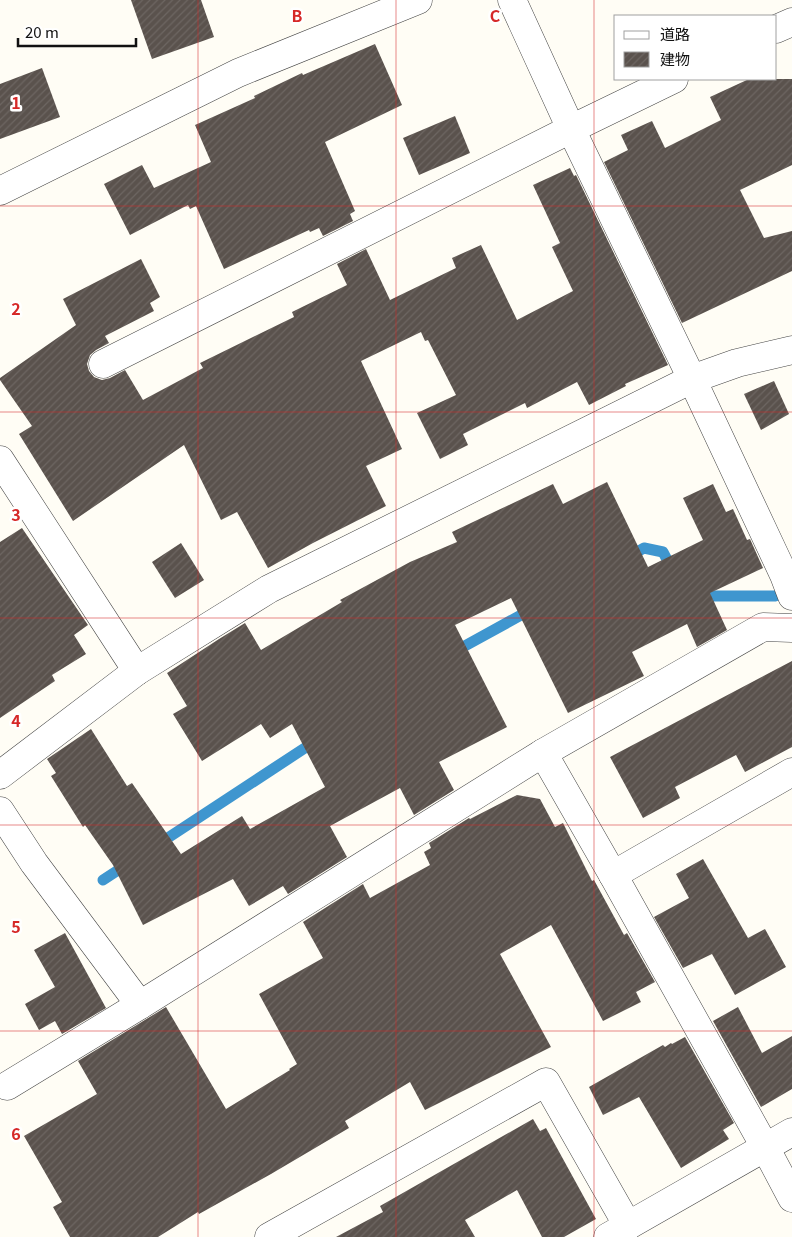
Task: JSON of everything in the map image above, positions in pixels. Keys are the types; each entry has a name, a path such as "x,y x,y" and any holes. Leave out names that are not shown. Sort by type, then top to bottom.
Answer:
{"street":[{"path":"0,191 238,74 418,0"},
{"path":"512,0 571,129 692,379 788,586"},
{"path":"777,30 792,22"},
{"path":"103,364 672,80"},
{"path":"0,775 138,671 269,589 692,379 737,363 792,350"},
{"path":"0,460 138,671"},
{"path":"7,1086 543,753 764,627 792,628"},
{"path":"543,753 792,1198"},
{"path":"613,876 792,772"},
{"path":"0,811 34,863 140,1005"},
{"path":"269,1237 546,1082 618,1231 792,1132"}],"building":[{"path":"131,0 201,0 214,37 152,59"},
{"path":"375,44 402,105 325,142 355,211 350,214 353,221 323,236 319,228 310,232 309,230 224,269 196,206 190,209 188,205 130,235 104,184 142,165 154,188 211,162 195,125 255,98 254,96 302,73 303,75"},
{"path":"42,68 60,117 0,139 0,84"},
{"path":"792,79 792,165 740,190 764,238 792,231 792,271 682,323 604,162 628,150 621,135 652,121 665,148 721,120 710,97 747,80"},
{"path":"455,116 470,153 419,175 403,138"},
{"path":"570,168 574,176 576,175 668,365 625,384 626,386 589,405 577,382 527,408 525,403 463,434 468,445 440,459 417,413 456,395 428,340 425,341 421,332 361,361 402,449 366,466 386,506 268,568 237,512 221,520 184,445 73,521 19,434 32,426 0,378 76,325 63,299 141,259 160,297 150,303 154,311 105,336 109,343 90,355 87,364 89,371 94,377 102,380 125,370 143,400 203,368 200,363 294,317 292,312 347,285 337,264 366,249 390,300 456,268 452,258 481,245 517,320 573,291 552,247 560,243 533,185"},
{"path":"774,381 789,414 761,430 744,394"},
{"path":"607,482 648,567 703,540 683,498 713,484 726,512 733,509 747,540 750,539 763,568 710,593 727,630 697,647 687,624 632,652 644,676 568,713 511,598 455,625 507,727 439,762 454,790 414,815 400,788 330,826 347,857 288,894 283,886 249,906 233,879 143,925 113,865 85,825 83,827 51,776 56,773 47,759 91,729 127,786 132,783 181,854 242,816 250,829 325,787 292,724 270,738 261,724 202,761 173,714 187,706 167,673 245,623 261,650 342,602 340,600 410,562 457,542 452,532 553,484 563,504"},
{"path":"22,528 88,625 74,635 86,654 52,675 55,681 0,718 0,542"},
{"path":"181,543 204,580 175,598 152,562"},
{"path":"792,661 792,747 745,772 736,755 675,787 680,798 643,818 610,757"},
{"path":"517,795 540,799 555,827 563,823 592,881 594,880 624,935 627,933 655,982 636,992 641,1002 603,1021 551,925 500,954 551,1047 425,1110 410,1082 345,1121 349,1128 271,1174 199,1214 198,1212 158,1237 70,1237 53,1207 62,1202 24,1136 97,1094 78,1061 166,1007 226,1109 297,1064 259,994 323,958 303,922 363,884 370,898 430,865 424,852 431,848 429,843 469,818"},
{"path":"703,859 748,938 765,929 786,967 735,995 712,954 683,968 654,917 689,898 676,874"},
{"path":"65,933 106,1008 62,1034 55,1021 39,1030 25,1004 55,987 34,950"},
{"path":"738,1007 762,1053 792,1036 792,1089 761,1107 713,1021"},
{"path":"685,1037 734,1123 723,1130 729,1139 681,1168 639,1097 603,1115 589,1087 663,1045 665,1047"},
{"path":"533,1119 540,1131 546,1128 596,1219 564,1237 542,1237 517,1190 465,1220 475,1237 336,1237 383,1212 380,1206"}],"waterway":[{"path":"628,557 644,548 663,552 673,571"},
{"path":"698,594 701,596 775,596 791,591"},
{"path":"452,653 532,609"},
{"path":"157,845 317,740"},
{"path":"103,880 129,863"}]}
